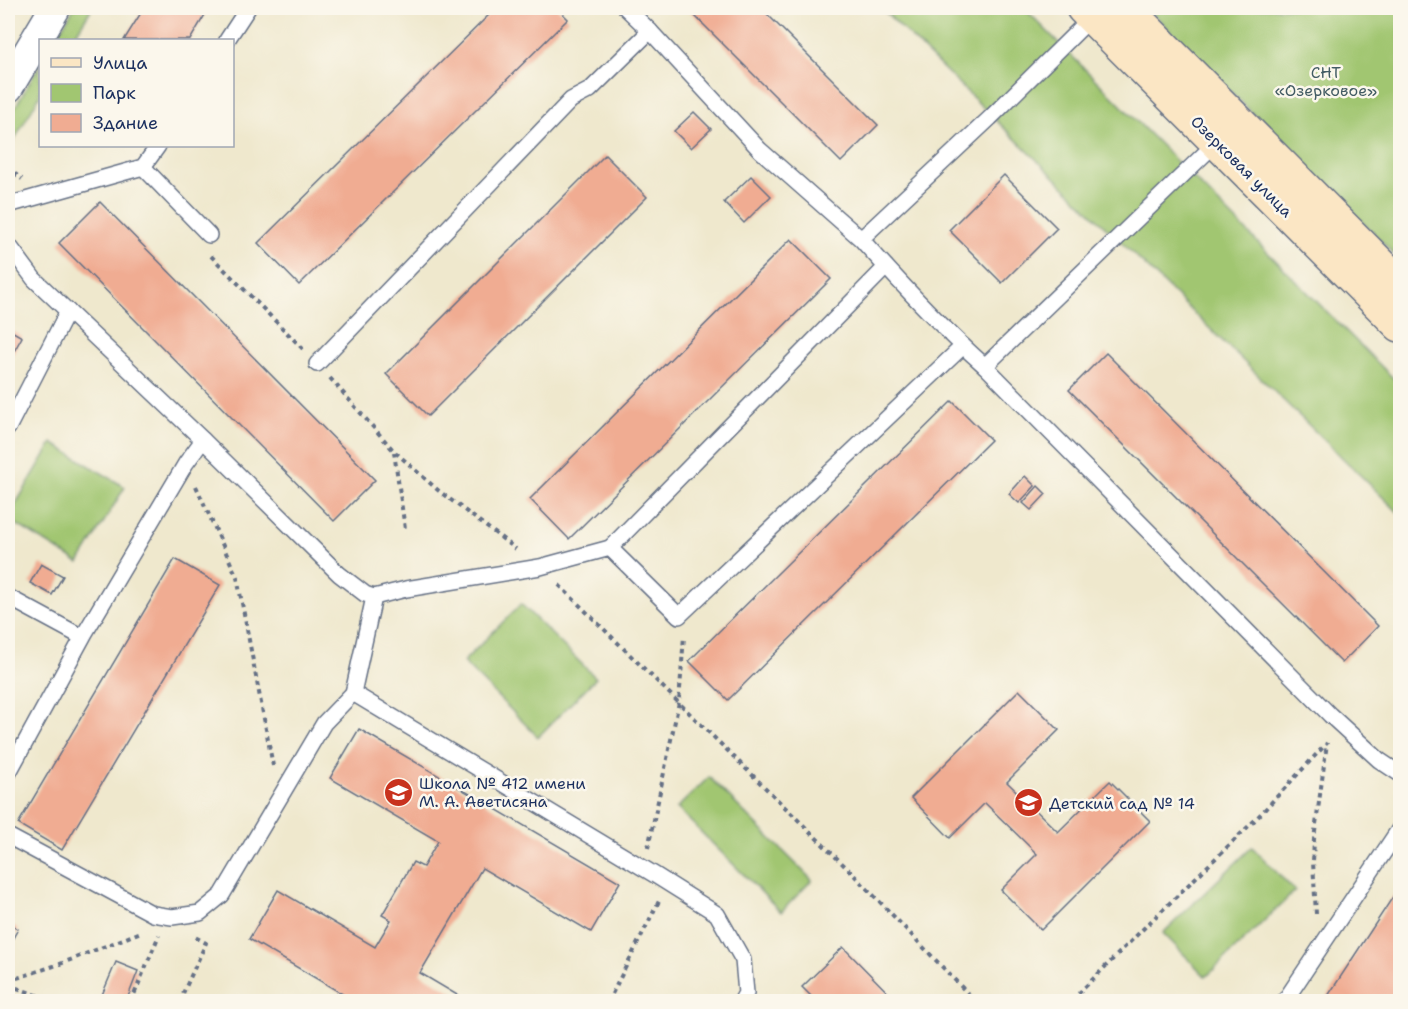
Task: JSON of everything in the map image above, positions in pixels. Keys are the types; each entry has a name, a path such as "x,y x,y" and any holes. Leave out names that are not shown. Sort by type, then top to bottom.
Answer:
{"street":[{"path":"8,87 55,8"},
{"name":"Озерковая улица","path":"1125,8 1228,132 1401,325"},
{"name":"Озерковая улица","path":"1092,11 1401,284"}],"lane":[{"path":"227,39 248,8"},
{"path":"626,8 760,150 861,239 963,346 1330,715 1379,760 1401,774"},
{"path":"861,239 990,118 1092,11"},
{"path":"317,364 571,100 590,90 650,31"},
{"path":"985,366 1228,132"},
{"path":"8,205 143,167 157,147"},
{"path":"143,167 209,235"},
{"path":"8,244 34,279 339,574 365,594 374,597 406,589 540,567 610,548 886,267"},
{"path":"8,428 68,311"},
{"path":"610,548 678,616 963,346"},
{"path":"8,774 82,638 186,463 203,440"},
{"path":"8,597 82,638"},
{"path":"8,836 153,914 172,917 200,913 222,896 324,723 353,693 374,597"},
{"path":"353,693 717,914 743,960 747,999"},
{"path":"1284,1002 1401,828"}],"path":[{"path":"209,235 210,255 317,364 394,451 439,491 540,567 852,873 976,1002"},
{"path":"394,451 405,529"},
{"path":"186,463 237,578 279,800"},
{"path":"608,1002 660,897 647,855 679,702 684,636 678,616"},
{"path":"1316,921 1314,839 1330,715"},
{"path":"1072,1000 1255,820 1327,743"},
{"path":"8,983 144,931"},
{"path":"131,1002 159,934 152,933"},
{"path":"179,1002 206,943"},
{"path":"8,983 57,1002"}],"green space":[{"path":"74,8 92,8 73,39 55,39"},
{"path":"881,8 1024,8 1400,385 1400,514"},
{"name":"СНТ «Озерковое»","path":"1147,8 1400,8 1400,260"},
{"path":"39,66 39,97 8,151 8,120"},
{"path":"52,443 125,487 79,563 8,519"},
{"path":"521,604 596,678 538,737 463,662"},
{"path":"709,777 812,880 781,912 677,808"},
{"path":"1252,847 1295,891 1206,977 1163,933"}],"building":[{"path":"144,8 209,8 191,39 125,39"},
{"path":"496,8 557,8 568,19 299,285 258,243"},
{"path":"687,8 761,8 878,125 841,162"},
{"path":"694,112 711,129 691,148 674,131"},
{"path":"605,155 647,197 428,416 386,374"},
{"path":"1004,175 1057,228 1002,283 949,230"},
{"path":"751,176 771,196 744,223 724,202"},
{"path":"100,202 375,480 334,521 59,243"},
{"path":"791,239 831,279 569,539 530,499"},
{"path":"8,329 22,337 8,362"},
{"path":"1106,353 1378,626 1342,663 1069,390"},
{"path":"952,401 991,440 728,700 689,661"},
{"path":"1025,476 1035,486 1019,503 1009,494"},
{"path":"1038,486 1046,494 1031,510 1023,503"},
{"path":"175,559 220,585 62,850 18,824"},
{"path":"41,564 63,576 52,595 30,583"},
{"path":"1019,690 1059,730 1007,782 1058,832 1110,781 1150,821 1041,930 1001,890 1037,854 985,803 950,838 911,798"},
{"path":"359,729 620,882 591,932 482,868 420,973 469,1002 356,1002 249,939 278,890 375,947 391,920 382,915 413,862 423,867 438,841 330,778"},
{"path":"1400,886 1400,991 1394,1002 1324,1002"},
{"path":"8,922 18,929 8,947"},
{"path":"843,947 897,1002 817,1002 802,987"},
{"path":"116,962 138,971 126,1002 99,1002"}],"place":[{"name":"Школа № 412 имени М. А. Аветисяна","path":"398,792"},
{"name":"Детский сад № 14","path":"1028,803"}]}
